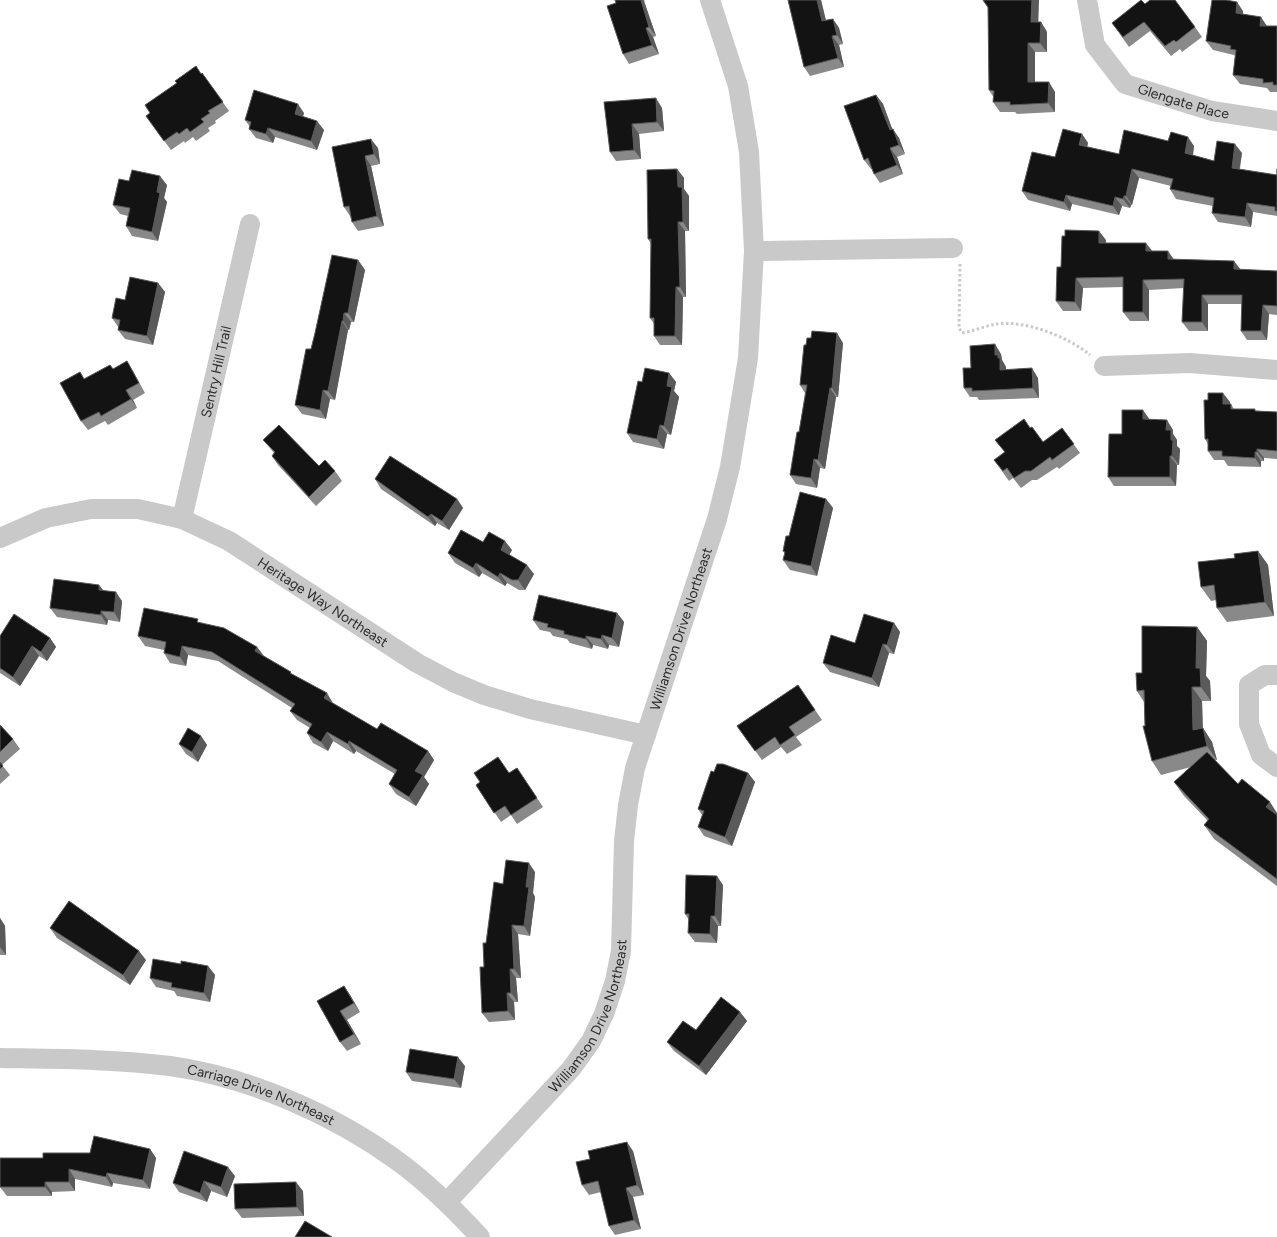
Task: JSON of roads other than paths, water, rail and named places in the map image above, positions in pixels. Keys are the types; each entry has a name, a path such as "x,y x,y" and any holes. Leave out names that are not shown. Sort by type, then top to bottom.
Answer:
{"street":[{"name":"Williamson Drive Northeast","path":"447,1202 571,1069 591,1041 604,1014 615,981 621,950 624,841 635,768 717,519 730,467 748,358 754,251 749,152 738,86 710,0"},
{"name":"Glengate Place","path":"1087,0 1095,46 1124,84 1212,111 1277,121"},
{"name":"Sentry Hill Trail","path":"182,519 250,224"},
{"path":"754,251 953,248"},
{"path":"1104,366 1190,363 1277,370"},
{"name":"Heritage Way Northeast","path":"0,538 46,518 91,509 138,509 182,519 229,540 417,663 453,682 484,695 530,709 646,735"},
{"path":"1277,675 1265,675 1249,685 1249,724 1261,754 1277,767"},
{"name":"Carriage Drive Northeast","path":"0,1058 119,1061 172,1066 216,1076 275,1094 340,1124 399,1162 447,1202 480,1237"}]}
